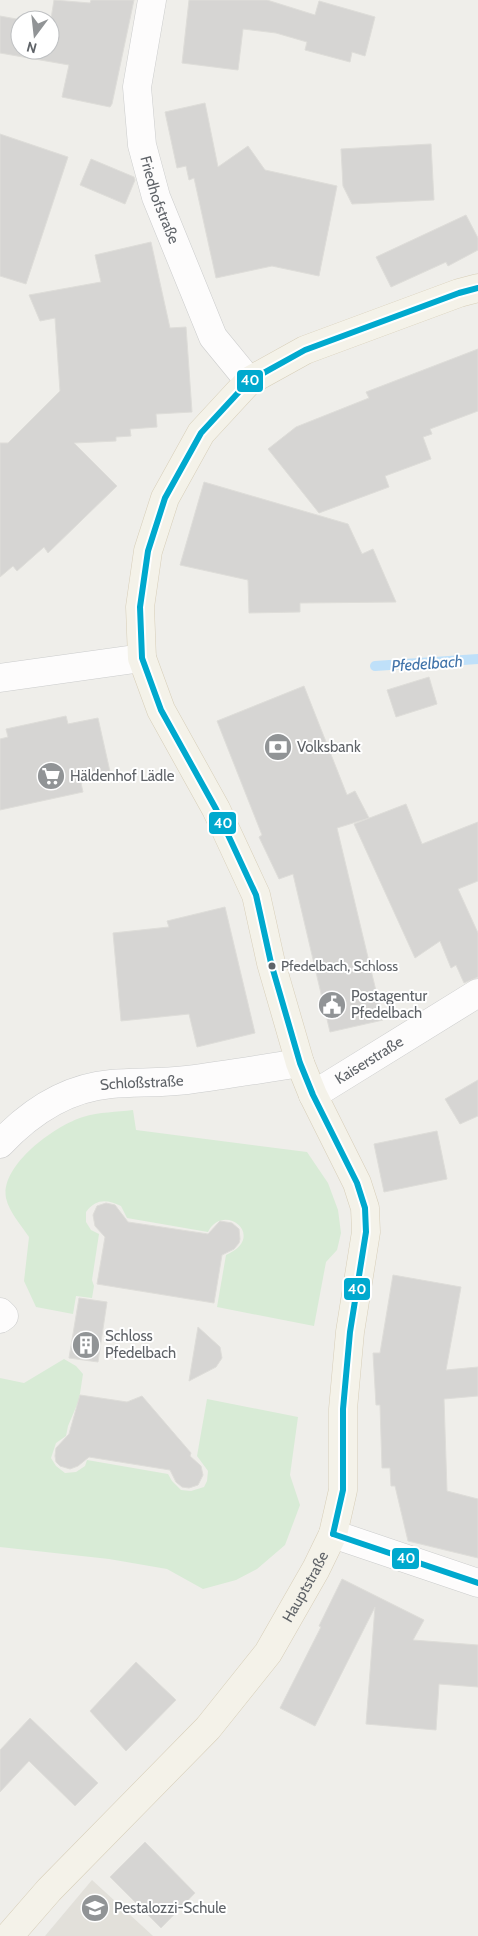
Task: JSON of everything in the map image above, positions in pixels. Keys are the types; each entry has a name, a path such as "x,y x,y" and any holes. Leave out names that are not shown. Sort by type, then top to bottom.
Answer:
{"main road":[{"name":"Hauptstraße","path":"9,1936 49,1890 208,1728 268,1653 316,1569 333,1534 342,1490 343,1409 350,1332 366,1232 365,1208 357,1183 313,1095 300,1063 271,962 256,895 216,809 161,710 142,658 140,607 148,551 165,498 201,433 249,381 305,350 459,293 478,288"}],"street":[{"name":"Friedhofstraße","path":"152,0 138,87 142,145 156,197 213,337 249,381"},
{"path":"0,678 142,658"},
{"name":"Kaiserstraße","path":"313,1095 478,993"},
{"name":"Schloßstraße","path":"0,1144 22,1122 70,1092 109,1084 185,1080 300,1063"},
{"path":"0,1312 4,1316 0,1319"},
{"path":"333,1534 478,1583"}],"shaded area":[{"name":"Pestalozzi-Schule","path":"92,1880 153,1936 45,1936"}],"green space":[{"path":"133,1110 136,1130 307,1152 328,1183 338,1210 341,1233 337,1250 326,1262 314,1326 217,1307 226,1255 238,1248 243,1239 243,1232 239,1225 232,1221 223,1220 215,1223 208,1232 127,1218 121,1206 106,1201 94,1205 86,1212 86,1222 91,1230 99,1234 92,1280 94,1286 92,1298 76,1296 73,1314 36,1307 24,1281 29,1237 12,1213 6,1198 6,1185 21,1160 32,1148 59,1128 72,1121 95,1114"},
{"path":"64,1359 76,1366 83,1374 79,1400 68,1426 66,1436 56,1443 51,1458 56,1466 65,1473 76,1472 85,1466 87,1460 168,1474 181,1490 191,1491 204,1487 207,1481 208,1471 197,1456 207,1399 298,1417 290,1475 300,1505 285,1545 257,1569 236,1580 203,1589 167,1569 109,1559 0,1547 0,1378 24,1383"}],"building":[{"path":"54,0 90,3 91,0 134,0 110,107 62,97 69,65 40,60 60,60 60,10 52,10"},
{"path":"189,0 267,0 315,15 319,1 375,17 365,56 352,52 350,62 305,50 307,42 276,33 243,29 238,70 182,63"},
{"path":"0,16 10,18 10,55 0,53"},
{"path":"205,103 218,167 248,146 265,170 337,186 319,276 272,266 216,278 194,178 189,180 186,166 177,168 165,112"},
{"path":"0,134 68,157 26,284 0,276"},
{"path":"431,144 434,200 352,204 343,186 341,149"},
{"path":"91,159 134,177 135,180 125,204 80,185"},
{"path":"466,215 478,238 478,250 448,266 446,262 391,287 376,257"},
{"path":"151,242 170,328 186,327 192,412 156,414 157,427 130,429 131,436 116,437 116,441 74,443 117,486 48,553 44,547 17,571 13,566 0,577 0,443 8,443 60,391 55,318 40,321 29,295 101,282 95,255"},
{"path":"478,349 478,411 430,429 432,434 423,437 431,459 385,476 389,487 319,513 268,449 296,427 369,398 366,392"},
{"path":"204,482 348,524 362,554 373,549 396,602 300,603 300,612 249,613 248,580 180,565"},
{"path":"429,677 437,704 396,717 387,690"},
{"path":"304,686 347,795 355,791 369,818 337,828 383,1020 330,1032 293,874 279,879 259,837 262,835 217,721"},
{"path":"66,716 68,724 98,718 111,776 81,783 83,792 0,810 0,739 8,737 6,729"},
{"path":"406,804 422,844 478,822 478,881 458,889 478,933 478,977 464,983 456,965 451,968 440,941 415,958 354,824"},
{"path":"225,907 255,1033 197,1047 189,1014 121,1021 113,933 169,927 167,921"},
{"path":"478,1080 478,1116 460,1124 445,1099"},
{"path":"437,1131 447,1179 384,1192 374,1144"},
{"path":"106,1203 115,1205 128,1222 208,1234 220,1221 232,1223 239,1229 239,1243 234,1249 222,1255 214,1303 97,1284 105,1237 95,1226 93,1215 97,1206"},
{"path":"393,1275 461,1287 446,1370 478,1367 478,1396 444,1399 447,1491 478,1499 478,1558 408,1541 395,1486 391,1486 390,1468 382,1468 380,1405 376,1405 373,1353 380,1353"},
{"path":"79,1298 107,1302 98,1362 69,1358"},
{"path":"198,1327 220,1347 222,1358 216,1367 189,1381"},
{"path":"80,1395 127,1402 142,1396 191,1453 190,1456 201,1466 203,1475 198,1485 189,1488 182,1487 176,1482 170,1470 89,1457 78,1466 70,1469 60,1466 56,1462 56,1448 69,1434"},
{"path":"342,1579 424,1620 413,1640 478,1645 478,1687 439,1684 436,1730 366,1724 375,1607 315,1726 280,1708 321,1627 319,1626"},
{"path":"136,1662 176,1700 126,1751 90,1711"},
{"path":"30,1718 98,1783 75,1806 29,1761 0,1792 0,1750"},
{"path":"145,1842 195,1893 161,1928 110,1877"}],"waterway":[{"name":"Pfedelbach","path":"375,666 478,659"}],"transit line":[{"name":"40","path":"333,1534 343,1490 343,1409 350,1332 366,1232 365,1208 357,1183 313,1095 300,1063 271,963 256,895 216,809 161,710 142,658 140,607 148,551 165,498 201,433 249,381 305,350 459,293 478,288"},
{"name":"40","path":"333,1534 478,1583"}],"place":[{"name":"Volksbank","path":"278,747"},
{"name":"Häldenhof Lädle","path":"51,776"},
{"name":"Pfedelbach, Schloss","path":"272,966"},
{"name":"Postagentur Pfedelbach","path":"332,1005"},
{"name":"Schloss Pfedelbach","path":"86,1345"},
{"name":"Pestalozzi-Schule","path":"95,1908"}]}
